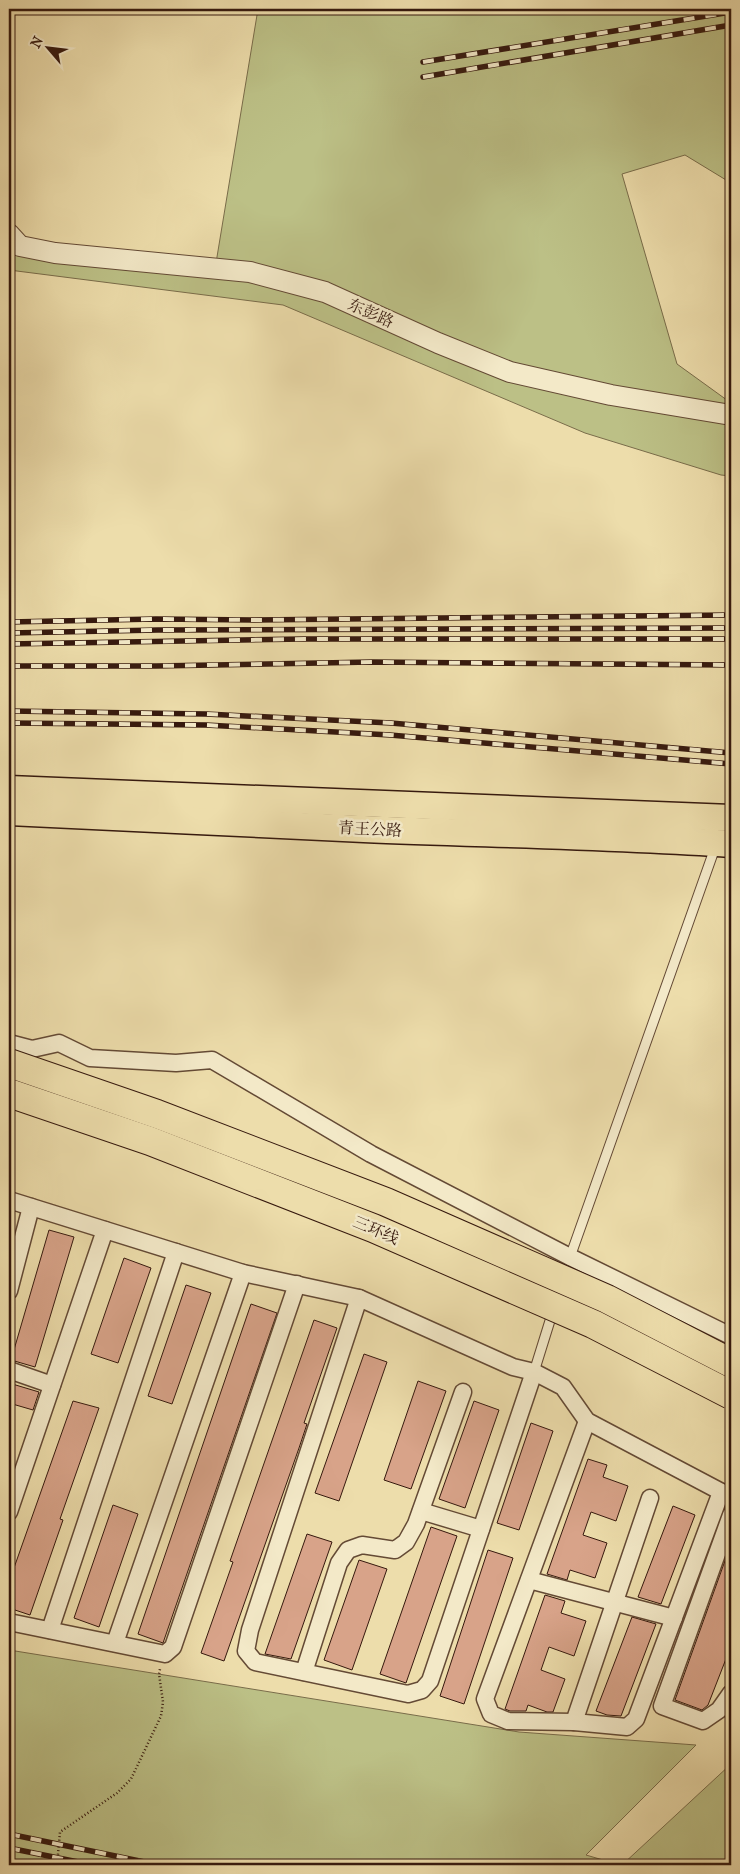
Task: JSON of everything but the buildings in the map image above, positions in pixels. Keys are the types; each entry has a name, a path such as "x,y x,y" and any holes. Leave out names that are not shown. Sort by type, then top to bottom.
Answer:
{"highway":[{"name":"三环线","path":"9,1063 158,1114 386,1202 606,1299 731,1363"},
{"name":"三环线","path":"9,1093 150,1141 373,1228 592,1324 731,1395"}],"main road":[{"name":"青王公路","path":"9,789 731,818"},
{"name":"青王公路","path":"9,812 724,843"}],"street":[{"name":"东彭路","path":"9,234 20,246 55,253 250,272 325,292 438,343 510,372 611,395 731,415"},
{"path":"9,1043 32,1050 59,1043 90,1058 176,1063 212,1060 371,1154 567,1266 731,1336"},
{"path":"9,1200 243,1273 359,1298 513,1367 534,1372 563,1387 587,1421 726,1494 674,1618 636,1719 627,1727 574,1722 508,1722 491,1714 486,1699 587,1421"},
{"path":"9,1291 32,1207"},
{"path":"9,1512 105,1230"},
{"path":"50,1630 176,1252"},
{"path":"115,1643 243,1273"},
{"path":"9,1622 165,1654 173,1647 297,1284"},
{"path":"359,1298 250,1630 246,1651 255,1662 408,1694 422,1690 430,1680 534,1372"},
{"path":"9,1370 52,1385"},
{"path":"304,1672 339,1563 348,1550 362,1544 395,1550 406,1542 421,1511 463,1392"},
{"path":"574,1722 650,1498"},
{"path":"421,1511 481,1528"},
{"path":"731,1515 662,1706 703,1721 719,1710 731,1693"},
{"path":"529,1580 674,1618"}],"lane":[{"path":"534,1372 567,1266 724,843"}],"path":[{"path":"57,1865 60,1832 117,1793 131,1779 161,1716 163,1702 159,1674 165,1654"}],"green space":[{"path":"258,9 731,9 731,183 685,155 622,174 677,364 731,403 731,476 721,475 585,433 283,305 9,270 9,246 215,269"},
{"path":"9,1650 519,1732 696,1745 586,1855 620,1865 9,1865"},
{"path":"731,1764 731,1865 622,1865"}],"railway":[{"path":"423,62 731,12"},
{"path":"423,77 731,25"},
{"path":"9,622 156,619 254,620 731,615"},
{"path":"9,633 158,630 731,628"},
{"path":"9,644 304,639 731,639"},
{"path":"9,666 156,666 372,662 731,665"},
{"path":"9,711 206,714 391,723 731,753"},
{"path":"9,723 206,725 390,735 731,764"},
{"path":"9,1834 159,1865"},
{"path":"9,1848 93,1865"}]}
